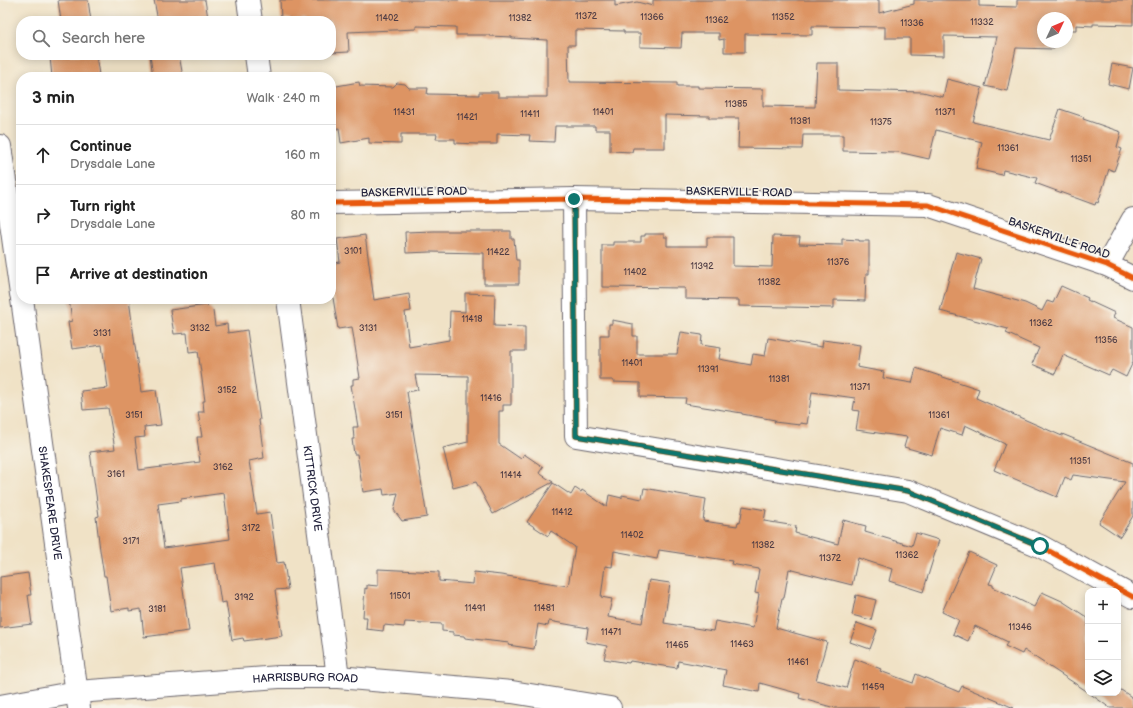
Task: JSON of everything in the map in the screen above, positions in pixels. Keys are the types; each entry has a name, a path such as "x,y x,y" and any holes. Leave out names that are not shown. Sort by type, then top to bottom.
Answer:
{"street":[{"path":"248,0 250,16"},
{"path":"256,60 258,72"},
{"path":"0,146 5,212 16,268"},
{"path":"574,199 576,436 908,491 1040,546 1133,597"},
{"name":"BASKERVILLE ROAD","path":"336,203 574,199 928,205 1107,265 1133,278"},
{"path":"1107,265 1133,219"},
{"name":"SHAKESPEARE DRIVE","path":"23,304 78,700"},
{"name":"KITTRICK DRIVE","path":"289,304 338,677"},
{"name":"HARRISBURG ROAD","path":"0,706 78,700 279,677 338,677 512,692 610,708"}],"building":[{"path":"58,0 88,0 90,16 60,16"},
{"path":"154,0 205,0 208,16 157,16"},
{"path":"280,0 615,0 615,6 637,2 653,6 653,0 879,0 879,13 914,4 914,0 979,0 979,6 1017,7 1017,0 1133,0 1133,25 1076,25 1076,30 1073,30 1073,12 1037,12 1037,48 1054,49 1016,48 1007,91 985,86 997,37 944,36 944,56 910,55 910,38 885,38 885,27 812,26 812,35 745,34 745,52 724,52 724,39 719,40 719,33 682,33 681,48 640,47 640,33 624,33 624,31 575,30 575,45 568,45 569,82 677,83 677,86 698,86 698,88 763,89 763,106 815,107 817,63 838,63 838,90 923,92 943,97 947,79 982,88 973,122 1049,140 1060,109 1084,117 1083,119 1121,132 1117,147 1122,149 1114,171 1109,169 1098,203 1096,202 1095,205 1035,183 1037,178 1003,170 1002,175 976,169 982,142 936,130 929,159 898,152 843,151 843,135 803,135 802,149 738,148 739,118 709,118 709,116 665,115 665,148 633,148 632,152 610,151 610,130 595,130 595,126 555,126 554,142 529,141 530,135 497,134 497,144 455,143 455,139 436,139 437,134 401,134 401,144 369,143 369,138 341,143 339,128 336,128 336,86 359,82 360,86 393,87 397,83 405,84 409,88 428,88 427,94 479,95 479,92 498,92 498,97 547,97 547,40 489,35 456,35 456,27 416,26 416,29 348,32 349,52 336,53 336,16 281,16"},
{"path":"50,60 97,60 99,72 52,72"},
{"path":"151,60 180,60 182,72 152,72"},
{"path":"1112,64 1133,68 1129,89 1108,84"},
{"path":"511,231 511,239 514,239 516,260 519,260 519,284 484,284 484,253 406,253 405,232"},
{"path":"645,234 664,234 664,237 667,237 667,246 707,246 707,237 733,237 733,266 772,267 773,236 800,237 799,244 842,245 842,239 869,241 869,274 866,274 865,301 834,300 834,308 739,306 739,300 685,299 685,288 602,287 602,245 613,245 613,242 641,242 641,236 645,236"},
{"path":"365,235 374,300 409,294 411,311 405,312 409,347 449,340 450,311 465,312 465,293 495,294 494,326 525,327 525,351 511,351 511,405 503,405 503,411 499,411 499,444 521,459 524,454 543,467 539,473 553,482 493,514 476,482 453,488 443,448 468,442 468,376 415,375 418,390 407,392 427,517 402,521 394,510 398,493 384,495 383,489 363,492 357,454 354,454 352,439 354,439 353,427 358,427 351,385 353,385 353,379 360,378 352,327 338,329 334,304 336,304 336,263 340,262 337,239"},
{"path":"956,252 981,259 973,289 1025,303 1042,311 1047,301 1053,303 1061,286 1088,298 1087,300 1115,313 1113,318 1133,327 1133,362 1126,377 1112,370 1109,375 1063,355 1055,374 1032,364 1039,348 1006,333 1008,329 940,311"},
{"path":"70,304 130,304 141,392 156,390 161,425 144,427 145,437 135,438 139,470 200,462 197,437 202,437 198,412 204,412 203,401 205,401 198,351 189,352 187,333 174,334 170,310 207,305 213,311 215,326 227,324 228,333 247,330 264,458 249,461 257,514 270,512 277,563 284,562 288,589 275,590 282,636 244,641 243,638 232,640 226,602 221,603 215,563 180,568 189,631 144,637 141,609 129,611 129,608 111,611 106,576 104,576 100,550 96,517 99,516 90,452 115,449 108,408 83,410 81,391 108,388 102,345 72,349 68,322 72,321","holes":["224,493 230,539 164,548 158,504"]},
{"path":"612,320 633,324 633,336 637,336 637,354 677,354 681,332 702,335 701,345 721,348 719,359 751,365 753,354 765,356 768,338 822,347 823,340 860,345 857,367 884,372 883,378 912,383 916,368 979,389 976,398 1062,436 1062,434 1133,463 1133,516 1120,537 1099,523 1125,482 1073,475 1071,480 1065,477 1057,497 994,470 1005,444 965,425 962,435 940,428 932,455 904,447 907,437 856,430 859,411 853,410 855,398 812,392 807,424 800,423 800,425 774,422 775,420 742,413 685,404 686,398 640,397 640,383 600,380 600,335 609,335 609,324 612,324"},
{"path":"553,483 571,495 575,488 581,492 582,490 607,507 609,495 622,498 622,495 642,499 644,488 706,499 703,521 737,526 738,522 740,523 743,506 766,510 764,521 796,526 795,533 838,544 843,520 866,526 865,532 912,546 916,533 939,540 923,592 889,581 892,569 858,558 852,585 789,569 784,598 782,598 776,628 827,642 816,680 846,688 855,659 881,669 880,671 913,683 916,674 959,692 962,686 1014,708 835,708 799,698 800,694 760,683 759,692 723,685 726,670 678,661 677,668 604,659 607,646 586,642 588,628 549,621 548,626 538,624 534,649 508,645 509,643 465,638 464,636 453,635 453,632 442,631 442,624 405,622 404,627 384,625 383,631 366,629 367,617 363,617 365,588 367,589 367,585 378,586 378,569 439,572 439,581 473,584 474,572 568,586 575,547 551,531 548,536 527,522","holes":["659,550 732,561 731,564 759,569 755,593 759,594 753,628 715,621 713,631 664,623 670,583 649,580 642,623 608,617 612,599 601,597 605,566 612,567 614,551 657,559"]},
{"path":"969,552 997,565 989,584 993,585 993,587 1034,607 1042,592 1062,601 1085,616 1085,690 1024,650 1022,654 1005,646 1008,642 975,626 968,641 953,634 959,620 942,612"},
{"path":"28,573 31,595 28,595 32,624 0,628 0,577"},
{"path":"856,595 876,600 871,620 852,615"},
{"path":"857,623 877,630 870,649 850,642"},
{"path":"1121,690 1133,698 1133,708 1110,708 1093,696 1121,696"}],"cycle path":[{"path":"574,199 576,436 908,491 1040,546 1133,597"},
{"path":"336,203 574,199 928,205 1107,265 1133,278"}],"route":[{"path":"574,199 576,436 908,491 1040,546"}]}
